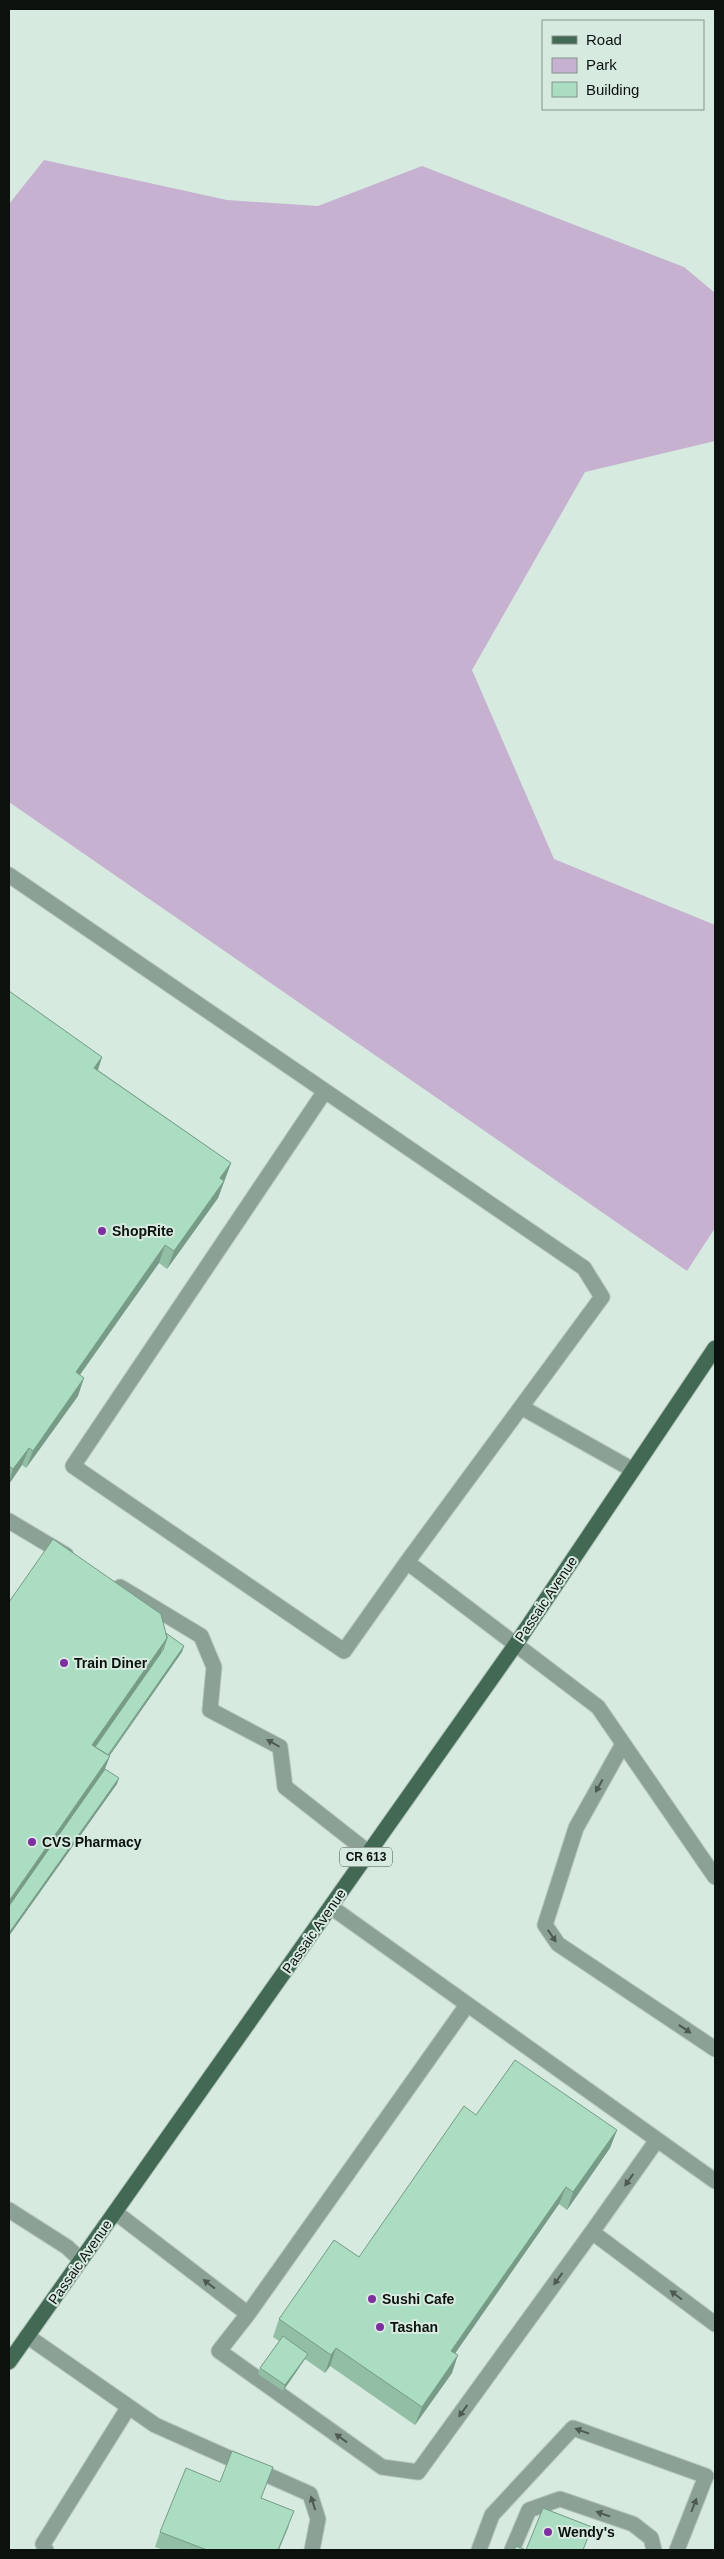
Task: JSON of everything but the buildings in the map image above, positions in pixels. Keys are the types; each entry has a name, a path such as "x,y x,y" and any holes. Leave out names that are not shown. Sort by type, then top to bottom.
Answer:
{"main road":[{"name":"Passaic Avenue","path":"9,2362 516,1644 715,1348"}],"lane":[{"path":"9,875 584,1268 602,1296 344,1651 73,1466 325,1091"},
{"path":"521,1407 633,1470"},
{"path":"9,1521 77,1562"},
{"path":"407,1562 598,1707 715,1877"},
{"path":"110,1581 201,1636 214,1667 210,1710 280,1747 285,1787 369,1853"},
{"path":"623,1744 576,1828 545,1926 558,1944 715,2050"},
{"path":"330,1907 715,2181"},
{"path":"467,2004 248,2314 219,2351 382,2468 418,2472 657,2140"},
{"path":"9,2210 67,2247 81,2260"},
{"path":"115,2212 248,2314"},
{"path":"592,2232 715,2324"},
{"path":"27,2336 155,2425 310,2494 318,2519 312,2550"},
{"path":"46,2550 43,2544 128,2408"},
{"path":"479,2550 492,2515 574,2428 710,2478 677,2550"},
{"path":"512,2550 528,2510 560,2499 633,2524 650,2538 654,2550"}],"green space":[{"path":"44,160 227,200 318,206 422,166 684,267 715,293 715,441 585,472 472,670 554,859 715,925 715,1228 687,1271 9,802 9,204"}],"place":[{"name":"ShopRite","path":"102,1231"},
{"name":"Train Diner","path":"64,1663"},
{"name":"CVS Pharmacy","path":"32,1842"},
{"name":"Sushi Cafe","path":"372,2299"},
{"name":"Tashan","path":"380,2327"},
{"name":"Wendy's","path":"548,2532"}]}
